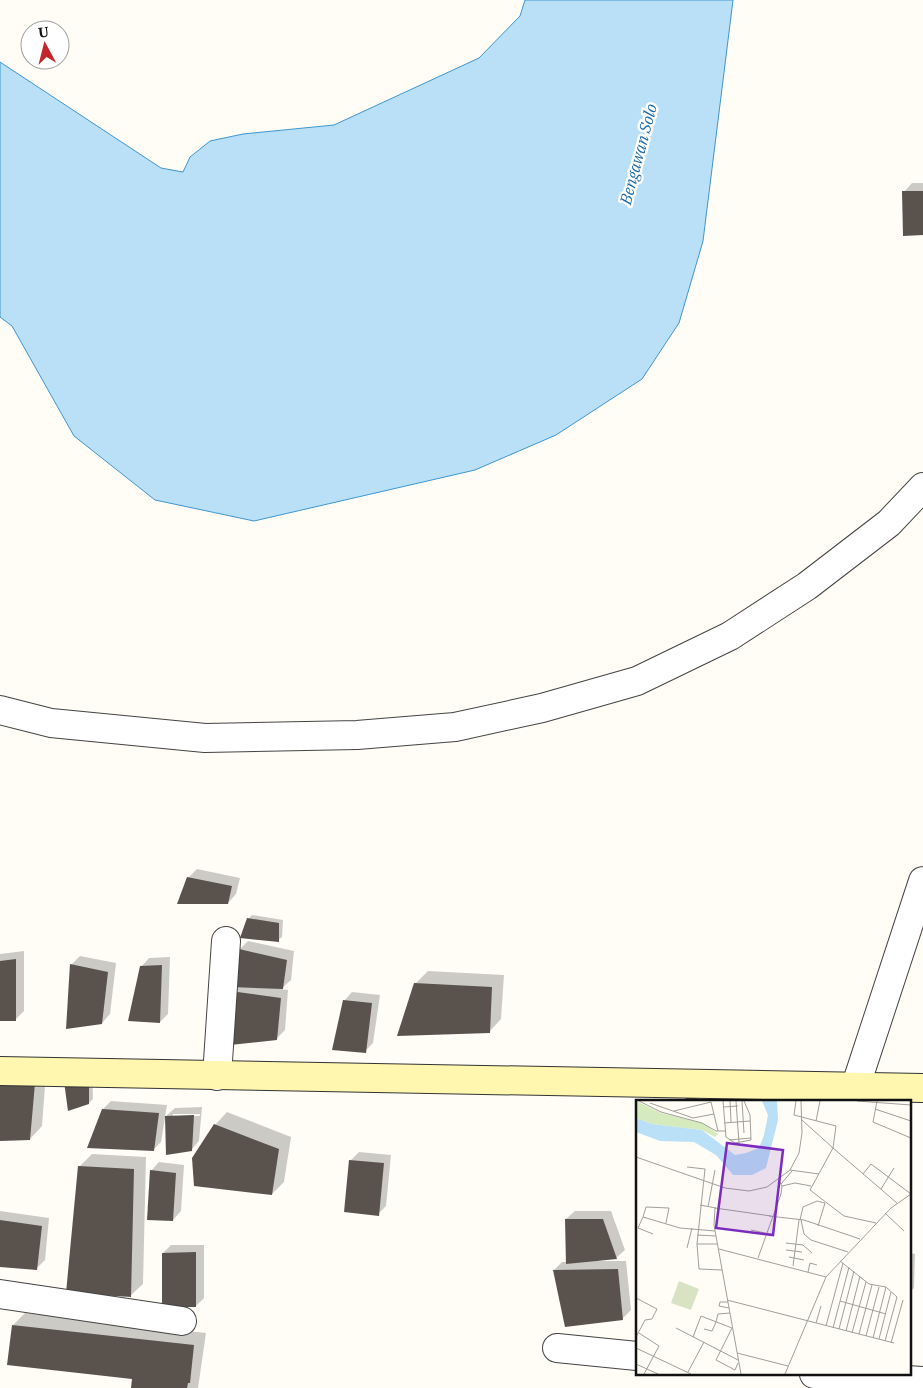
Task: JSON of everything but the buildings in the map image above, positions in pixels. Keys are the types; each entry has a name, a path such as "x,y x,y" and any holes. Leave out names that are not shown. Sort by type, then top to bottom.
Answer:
{"street":[{"path":"0,710 51,723 205,738 357,735 455,727 542,708 637,681 730,636 807,586 917,503"},
{"path":"854,1095 923,881"},
{"path":"217,1076 226,941"},
{"path":"0,1071 217,1076 373,1076 854,1095 923,1088"},
{"path":"0,1294 182,1321"},
{"path":"557,1348 636,1356"},
{"path":"845,1376 923,1381"}],"water":[{"name":"Bengawan Solo","path":"525,0 733,0 703,241 679,323 642,379 556,435 475,470 254,521 155,500 74,436 12,326 0,317 0,62 161,168 183,172 190,157 210,141 243,134 334,125 479,58 520,16"}]}
